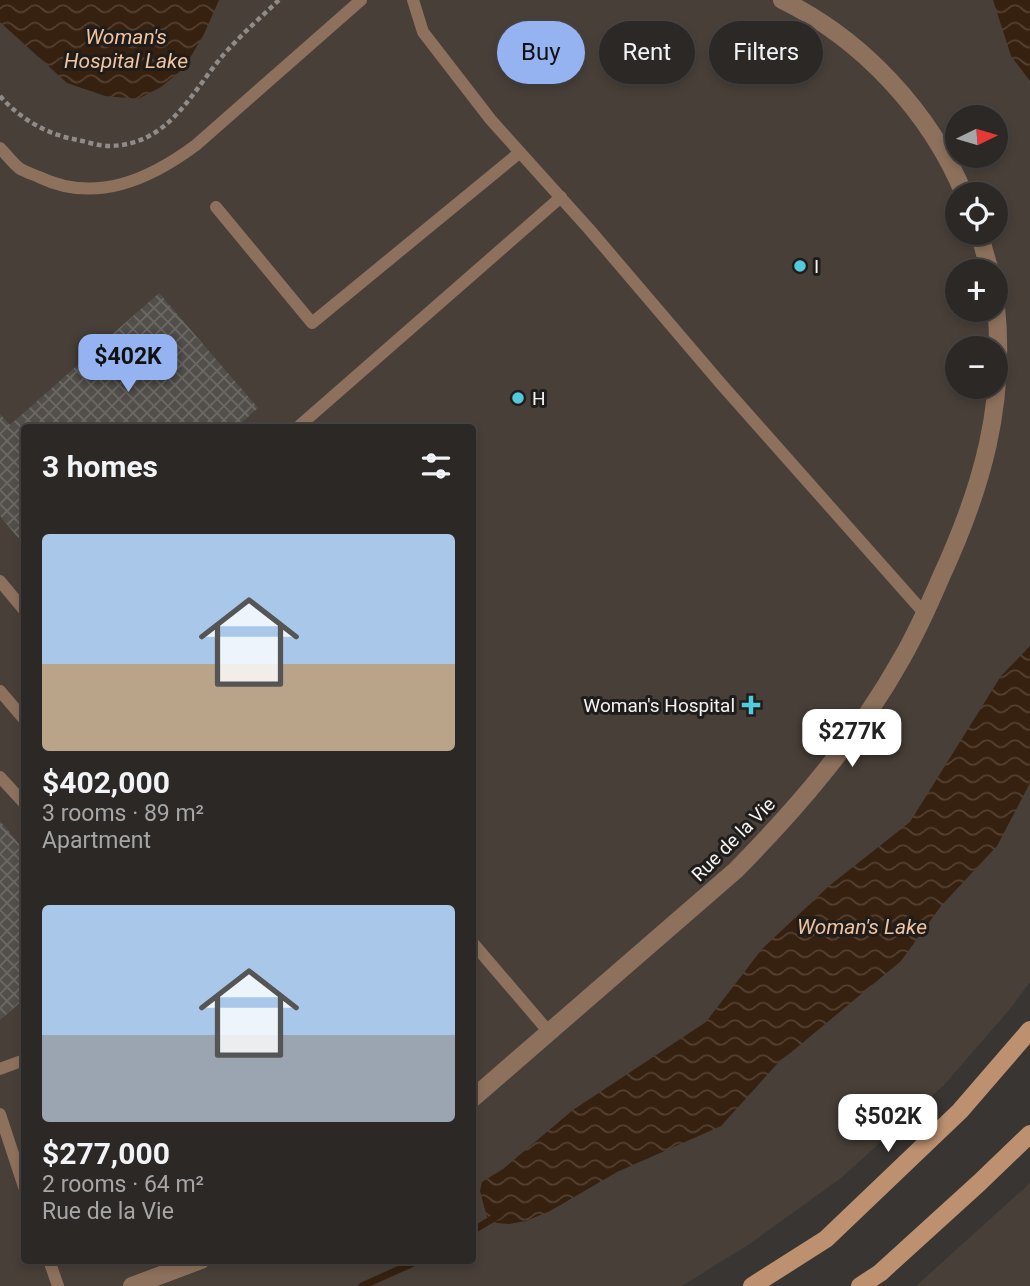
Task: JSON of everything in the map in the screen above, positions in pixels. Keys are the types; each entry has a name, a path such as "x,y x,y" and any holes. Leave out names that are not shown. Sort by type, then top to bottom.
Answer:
{"main road":[{"path":"752,1286 826,1239 960,1111 1030,1030"},
{"path":"860,1286 890,1264 1030,1134"}],"street":[{"path":"782,0 834,32 873,63 929,129 958,182"},
{"name":"Rue de la Vie","path":"476,1095 736,870 828,770 879,696 925,614 964,528 990,441 999,370 997,322"},
{"path":"132,1286 190,1264"}],"lane":[{"path":"0,148 20,169 53,184 82,190 115,186 140,179 168,166 196,145 361,0"},
{"path":"413,0 423,32 519,153 561,197 722,385 925,614"},
{"path":"216,207 312,323 519,153"},
{"path":"301,424 561,197"},
{"path":"0,581 21,606"},
{"path":"0,691 21,716"},
{"path":"0,776 21,800"},
{"path":"476,947 549,1032"},
{"path":"0,1069 21,1061"},
{"path":"0,1114 21,1178"},
{"path":"50,1264 58,1286"}],"path":[{"path":"0,96 9,107 32,123 65,138 107,146 129,144 166,127 193,97 225,53 279,0"}],"shaded area":[{"name":"Woman's Hospital","path":"0,0 1030,0 1030,982 944,1085 841,1178 751,1243 682,1286 0,1286"},
{"path":"1030,1183 1030,1286 916,1286"}],"water":[{"name":"Woman's Hospital Lake","path":"0,0 219,0 204,34 184,68 161,87 138,99 105,96 67,83 0,22"},
{"path":"993,0 1030,0 1030,81 1011,56"},
{"name":"Woman's Lake","path":"1030,646 1030,783 997,846 941,906 901,961 777,1064 721,1126 617,1172 550,1211 526,1221 497,1223 487,1217 480,1191 482,1182 503,1169 573,1110 706,1022 762,949 829,886 910,822 1001,676"}],"building":[{"path":"159,293 258,408 240,424 21,424 21,541 0,516 0,414 10,425"},
{"path":"0,821 21,846 21,1002 0,1020"}],"waterway":[{"path":"476,1229 499,1215"},
{"path":"362,1286 411,1264"}],"place":[{"name":"I","path":"800,266"},
{"name":"H","path":"518,398"},
{"name":"Woman's Hospital","path":"751,705"}]}
